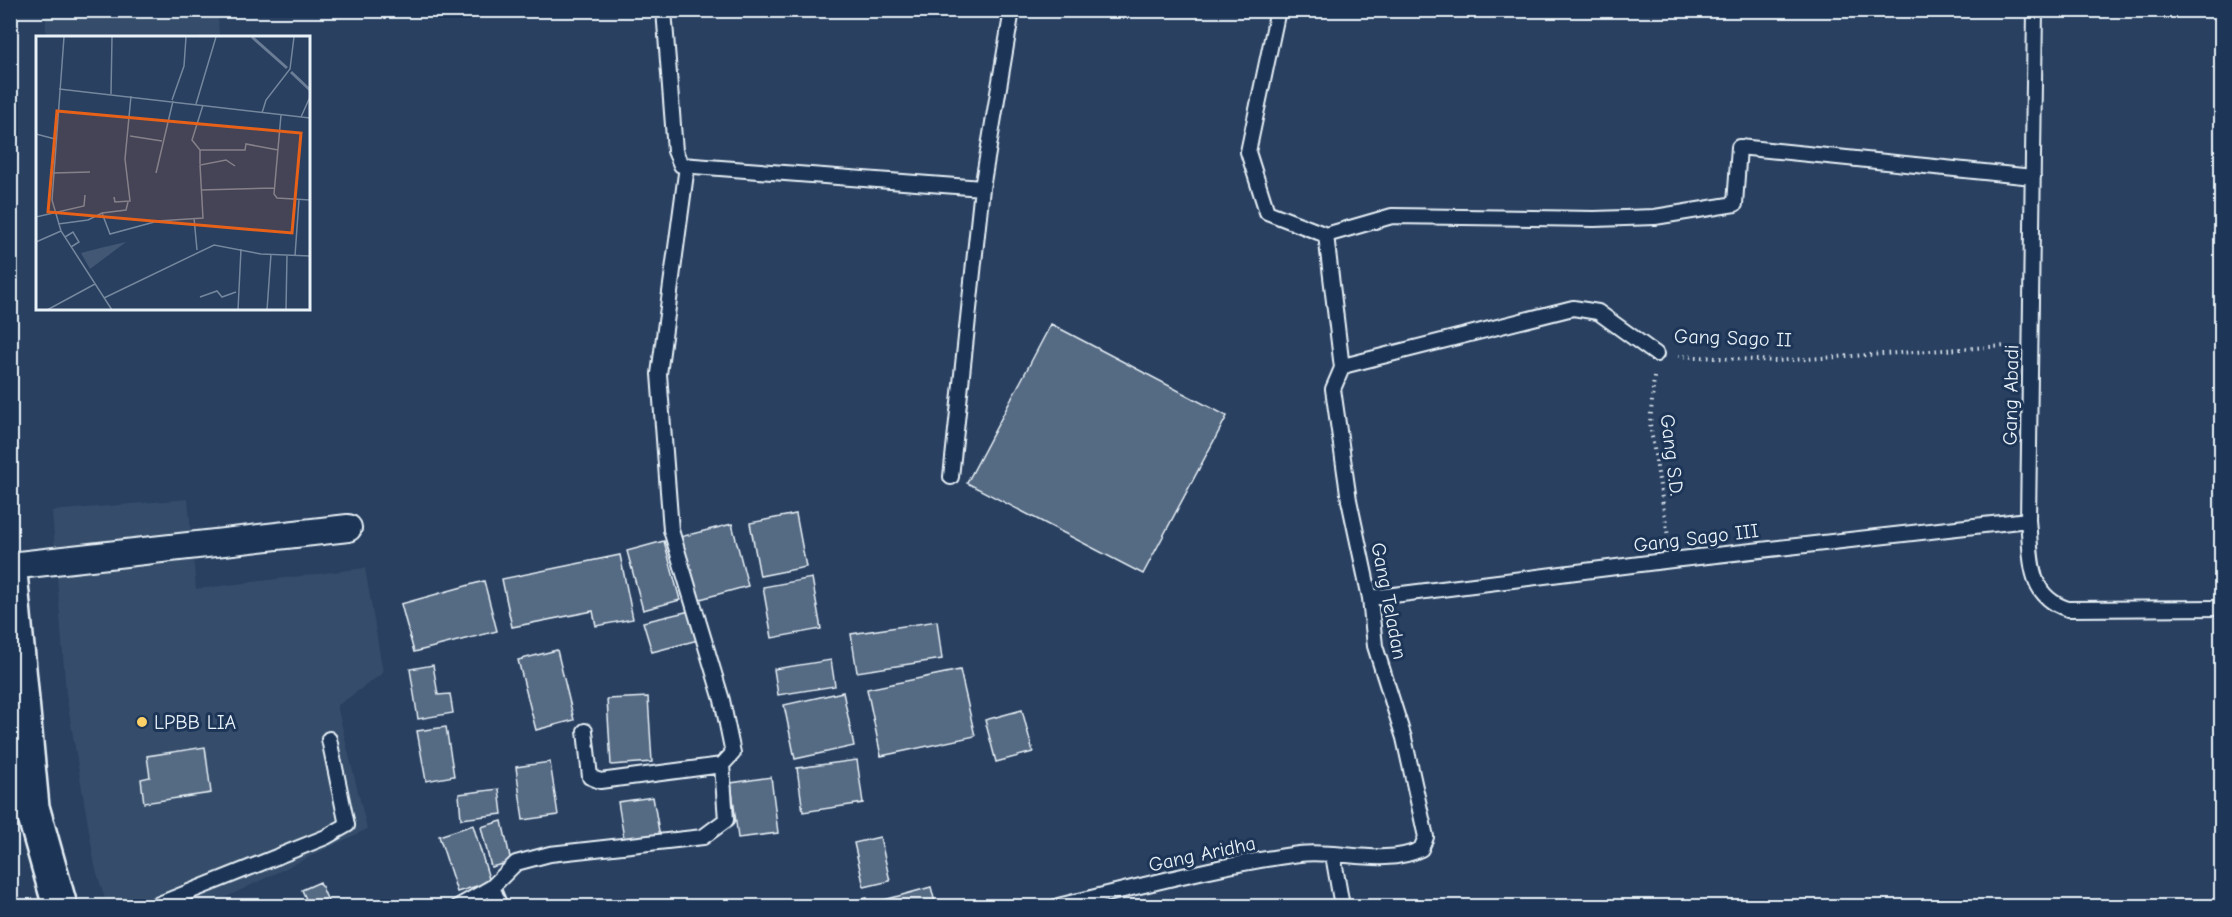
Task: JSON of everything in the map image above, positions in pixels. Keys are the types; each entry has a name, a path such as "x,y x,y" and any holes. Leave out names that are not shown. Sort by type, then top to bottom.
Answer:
{"main road":[{"path":"10,573 32,807 60,906"}],"street":[{"path":"10,566 348,528"}],"lane":[{"path":"664,10 675,151 678,161 687,166 982,188"},
{"path":"951,477 982,188 1012,10"},
{"path":"1278,10 1248,152 1267,212 1326,235 1392,216 1594,219 1655,217 1735,204 1738,147 2033,177"},
{"name":"Gang Abadi","path":"2035,10 2028,520 2034,576 2041,592 2052,604 2068,609 2222,608"},
{"path":"585,730 590,777 600,781 722,765 733,753 722,700 671,530 659,374 687,166"},
{"path":"1326,235 1344,367"},
{"name":"Gang Sago II","path":"1344,367 1573,308 1585,308 1598,312 1656,354"},
{"name":"Gang Teladan","path":"1344,367 1333,389 1349,500 1370,598 1375,646 1404,738 1426,837 1421,849 1413,853 1355,856"},
{"name":"Gang Sago III","path":"1370,598 1672,560 2028,520"},
{"path":"154,906 326,837 347,825 329,739"},
{"path":"459,906 492,887 516,863 550,854 703,837 726,820 722,765"},
{"name":"Gang Aridha","path":"1058,906 1161,881 1301,854 1355,856"},
{"path":"1333,855 1342,906"},
{"path":"492,887 500,906"}],"path":[{"name":"Gang Sago II","path":"1656,354 1776,362 2031,345"},
{"name":"Gang S.D.","path":"1656,354 1650,424 1672,560"}],"shaded area":[{"path":"46,11 139,11 139,17 218,16 219,36 46,36"},
{"path":"188,499 196,589 365,568 383,673 337,706 367,829 208,906 107,906 95,866 66,694 52,511"}],"building":[{"path":"1051,324 1227,416 1143,574 967,483"},
{"path":"796,514 806,567 760,576 750,523"},
{"path":"732,524 748,586 693,601 676,538"},
{"path":"664,541 680,600 643,610 627,551"},
{"path":"620,555 633,619 596,626 593,611 512,627 502,579"},
{"path":"812,578 821,629 772,638 763,587"},
{"path":"484,581 497,631 414,652 401,604"},
{"path":"690,611 698,640 652,652 643,622"},
{"path":"937,621 942,659 857,672 851,634"},
{"path":"557,650 574,720 536,730 518,660"},
{"path":"831,660 835,686 778,695 774,669"},
{"path":"433,665 438,695 450,694 453,713 418,719 410,669"},
{"path":"960,670 975,736 881,756 867,689"},
{"path":"843,692 854,746 795,759 784,705"},
{"path":"648,697 652,762 611,765 607,699"},
{"path":"1022,710 1033,752 996,762 985,720"},
{"path":"446,727 454,776 426,781 417,731"},
{"path":"205,747 211,793 144,803 141,779 150,777 147,756"},
{"path":"857,760 863,803 803,812 797,768"},
{"path":"550,762 558,815 523,820 516,767"},
{"path":"771,777 778,833 738,838 731,783"},
{"path":"499,789 502,814 461,819 459,794"},
{"path":"653,797 660,837 625,844 618,802"},
{"path":"502,821 511,862 491,867 481,827"},
{"path":"473,825 490,882 457,892 439,836"},
{"path":"880,837 890,881 864,887 854,843"},
{"path":"320,882 330,906 309,906 302,890"},
{"path":"931,887 936,906 886,906 884,900"},
{"path":"867,898 869,906 844,906 843,904"}],"place":[{"name":"LPBB LIA","path":"142,722"}]}
